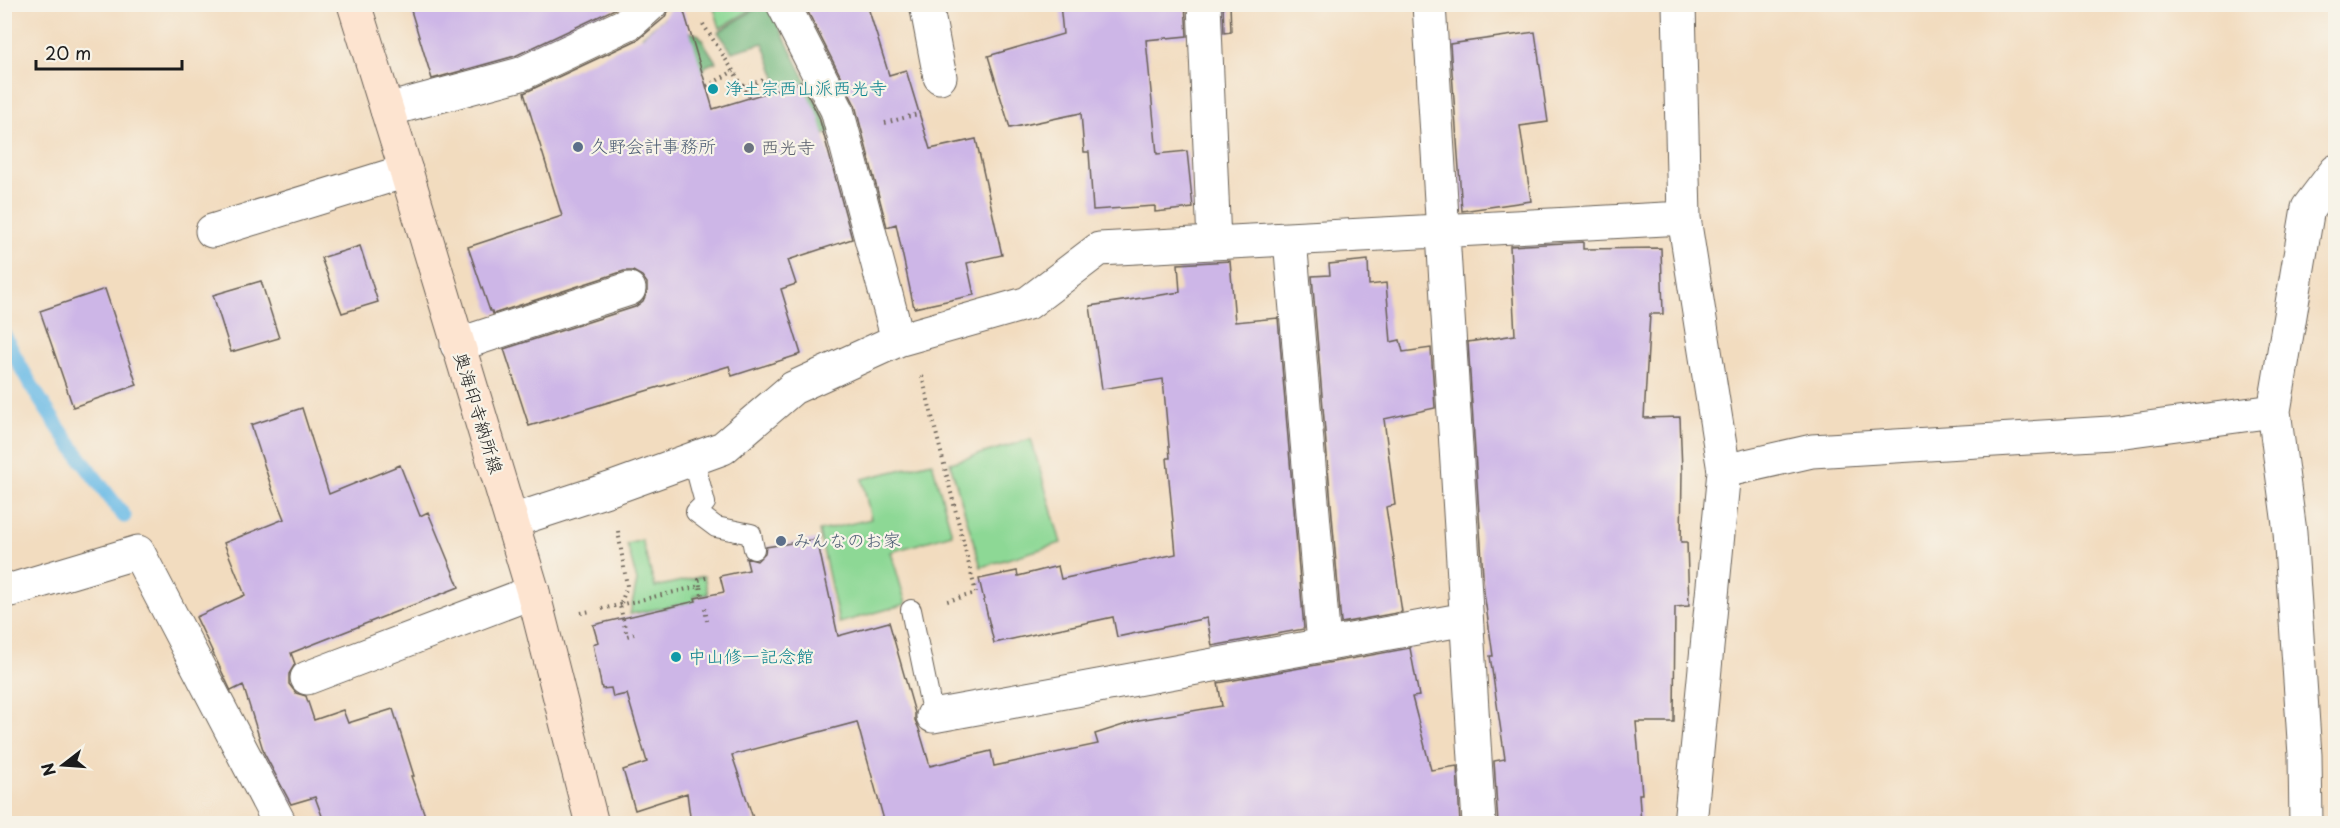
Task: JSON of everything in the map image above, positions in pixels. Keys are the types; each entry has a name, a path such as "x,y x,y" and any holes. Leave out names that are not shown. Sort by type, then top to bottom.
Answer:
{"main road":[{"name":"奥海印寺納所線","path":"354,4 512,521 592,824"}],"street":[{"path":"387,110 520,74 631,22 651,4"},
{"path":"783,4 837,110 905,337"},
{"path":"926,4 940,77"},
{"path":"1204,4 1214,243"},
{"path":"1429,4 1479,824"},
{"path":"1679,4 1684,218 1724,471 1690,824"},
{"path":"212,231 406,171"},
{"path":"2306,824 2305,755 2290,532 2274,411 2308,208 2336,171"},
{"path":"512,521 610,489 723,448 793,388 905,337 1028,303 1099,249 1684,218"},
{"path":"1290,239 1324,644"},
{"path":"457,345 629,289"},
{"path":"1724,471 1812,451 2110,433 2274,411"},
{"path":"7,596 138,552 280,824"},
{"path":"307,678 532,592"},
{"path":"933,716 1466,619"}],"lane":[{"path":"693,458 705,503 696,512 716,527 751,534 754,549"},
{"path":"911,610 933,716"}],"path":[{"path":"703,24 750,97"},
{"path":"707,86 734,71"},
{"path":"843,135 943,106 940,77"},
{"path":"744,86 767,79"},
{"path":"905,337 976,593"},
{"path":"610,489 627,586 620,606 627,636 634,634"},
{"path":"702,596 699,580 706,578"},
{"path":"602,609 700,586"},
{"path":"705,608 707,621"}],"green space":[{"path":"713,4 759,5 720,28"},
{"path":"762,5 768,5 832,133 819,136 785,101 763,43 732,52 718,32"},
{"path":"680,6 687,31 699,35 716,62 706,66 702,73 668,28 642,36"},
{"path":"1031,439 1061,543 981,567 950,463"},
{"path":"932,462 952,534 891,552 906,604 839,623 819,531 871,519 862,479"},
{"path":"642,540 655,587 704,576 708,594 694,596 695,602 630,614 637,581 627,544"}],"building":[{"path":"409,4 620,4 621,6 515,56 432,79"},
{"path":"804,4 867,4 889,75 906,70 930,149 976,139 1002,255 967,263 974,295 914,308 896,224 887,227 855,105"},
{"path":"1060,4 1185,4 1187,36 1146,40 1157,154 1187,151 1193,208 1155,212 1155,206 1093,210 1089,152 1084,152 1081,113 1010,128 988,56 1063,34"},
{"path":"1223,4 1230,4 1231,32 1224,33"},
{"path":"682,5 713,109 801,82 819,117 852,239 788,260 796,284 781,289 801,354 732,376 729,366 529,426 504,349 635,307 643,301 647,292 647,283 642,276 633,271 624,271 493,314 468,247 562,216 524,93 639,39 664,18 669,10"},
{"path":"1535,32 1548,122 1520,126 1531,201 1462,211 1450,44"},
{"path":"1583,242 1583,249 1661,248 1663,314 1650,314 1644,418 1680,417 1681,542 1687,542 1689,606 1675,607 1674,722 1636,722 1642,794 1639,794 1641,824 1498,824 1494,761 1505,759 1490,656 1493,656 1484,592 1468,342 1515,335 1510,246"},
{"path":"360,246 378,302 342,313 321,258"},
{"path":"1368,260 1369,285 1386,283 1391,342 1400,340 1403,352 1431,348 1435,408 1384,419 1395,505 1386,507 1402,612 1341,623 1312,276 1330,275 1329,264"},
{"path":"1230,261 1235,322 1278,318 1304,629 1212,646 1207,618 1117,637 1113,617 994,643 979,579 1017,571 1018,576 1058,566 1061,579 1176,554 1167,458 1170,458 1163,379 1102,389 1090,306 1180,292 1178,264"},
{"path":"261,281 279,338 231,352 213,295"},
{"path":"105,289 137,385 73,407 40,311"},
{"path":"302,408 329,494 400,465 420,516 428,512 459,587 291,653 295,664 289,674 289,684 296,693 306,696 314,720 343,710 348,723 393,709 414,776 411,776 428,824 325,824 315,797 291,804 264,753 243,685 231,691 196,617 245,595 224,543 284,519 251,425"},
{"path":"817,539 838,636 889,622 915,720 930,766 991,751 994,766 1098,744 1095,734 1139,720 1222,706 1218,683 1410,648 1419,696 1412,697 1431,770 1457,766 1460,824 885,824 857,722 732,755 755,824 691,824 687,793 635,810 623,770 647,762 627,694 613,697 611,688 602,689 593,644 598,642 593,625 696,601 695,598 724,592 720,576 749,570 746,558 757,561 765,553 766,547"}],"waterway":[{"path":"4,335 44,406 124,516"}],"place":[{"name":"浄土宗西山派西光寺","path":"713,89"},
{"name":"久野会計事務所","path":"578,147"},
{"name":"西光寺","path":"749,148"},
{"name":"みんなのお家","path":"781,541"},
{"name":"中山修一記念館","path":"676,657"}]}
